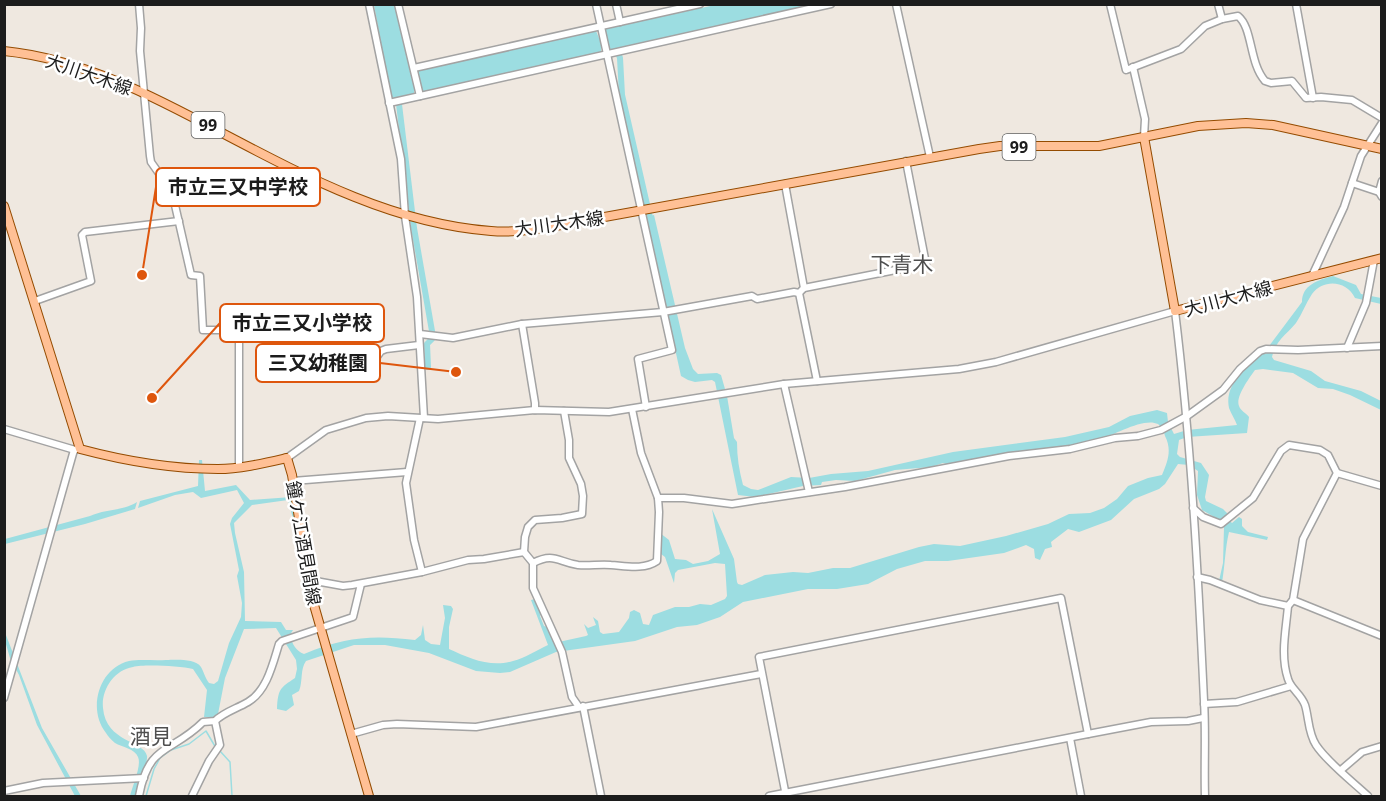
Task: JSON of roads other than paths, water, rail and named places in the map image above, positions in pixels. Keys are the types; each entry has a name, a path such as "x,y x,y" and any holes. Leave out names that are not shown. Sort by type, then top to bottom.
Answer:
{"main road":[{"name":"大川大木線","path":"4,51 51,58 145,93 341,192 407,216 451,227 493,232 535,229 1000,146 1099,146 1198,126 1246,123 1273,125 1382,149"},
{"name":"大川大木線","path":"1144,137 1175,311 1378,259"},
{"path":"4,206 35,301 77,449"},
{"name":"鐘ケ江酒見間線","path":"77,449 141,463 220,469 287,458 293,481 312,598 369,796"}],"street":[{"path":"139,4 140,51 151,162 172,192 191,275 201,276 203,330 290,327 297,334 302,365 305,369 374,361 381,351 386,349 419,345"},
{"path":"369,4 401,159 417,297 422,418 406,483 414,540 422,572"},
{"path":"398,4 420,95"},
{"path":"596,4 672,350 638,359 646,407"},
{"path":"616,4 618,23"},
{"path":"414,70 700,4"},
{"path":"390,103 831,4"},
{"path":"896,4 930,157"},
{"path":"1110,4 1126,70 1181,49 1200,28 1234,16 1242,19 1251,43 1256,69 1265,81 1292,81 1306,98 1326,97 1356,101 1382,118"},
{"path":"1218,4 1222,19"},
{"path":"1296,4 1313,98"},
{"path":"1133,67 1145,119 1144,137"},
{"path":"1312,276 1344,207 1361,156 1382,123"},
{"path":"420,334 453,338 522,324 664,312 752,296 756,299 927,264 906,161"},
{"path":"1352,183 1380,194 1382,181"},
{"path":"785,184 817,381"},
{"path":"35,301 91,281 82,235 85,231 179,221"},
{"path":"1347,348 1366,303 1378,259"},
{"path":"287,458 326,430 348,422 388,416 438,419 535,410 609,412 784,384 958,369 981,365 1175,311 1187,416 1193,508 1204,704 1205,796"},
{"path":"522,324 536,403 535,410"},
{"path":"238,330 239,466"},
{"path":"658,498 684,498 732,504 1138,436 1161,430 1187,416 1223,390 1240,369 1260,351 1382,346"},
{"path":"784,384 808,490"},
{"path":"533,563 552,556 576,565 588,566 639,566 653,564 657,561 658,498 640,447 632,410"},
{"path":"564,411 569,440 569,458 581,484 582,514 535,520 528,527 524,552 533,563 533,588 562,652 572,697 581,706 601,796"},
{"path":"4,429 77,449 4,698"},
{"path":"1193,508 1203,517 1221,524 1253,498 1281,451 1289,445 1320,450 1328,454 1337,473 1382,486"},
{"path":"293,481 407,472"},
{"path":"1337,473 1303,539 1290,603 1283,655 1288,680 1304,703 1316,745 1368,796"},
{"path":"310,580 342,586 361,584 468,560 524,552"},
{"path":"1197,577 1260,600 1290,603 1382,636"},
{"path":"139,796 152,759 189,735 203,722 214,721 255,697 263,687 282,641 353,617 361,584"},
{"path":"785,795 759,657 1061,598 1088,734"},
{"path":"351,734 383,725 397,724 476,727 761,674"},
{"path":"1204,704 1237,702 1291,686"},
{"path":"769,796 785,795 1151,722 1188,721 1203,718"},
{"path":"192,796 209,761 220,746 214,721"},
{"path":"1070,738 1081,796"},
{"path":"1341,770 1362,752 1382,746"},
{"path":"4,791 43,783 144,778"}],"water":[{"path":"374,5 395,5 412,80 419,78 418,70 596,31 599,38 605,37 605,29 715,5 816,5 609,50 606,43 601,45 601,52 423,92 420,84 414,85 414,94 393,99"},
{"path":"654,215 685,348 693,369 698,374 717,373 721,375 734,438 737,442 738,464 743,485 751,489 758,490 791,477 809,478 868,471 953,452 1065,437 1109,427 1130,416 1157,410 1167,413 1168,422 1174,434 1187,430 1237,425 1228,400 1233,384 1261,353 1266,354 1269,346 1302,302 1308,287 1333,276 1356,285 1361,294 1381,298 1381,304 1355,298 1347,288 1341,285 1323,285 1312,294 1296,323 1278,342 1272,357 1274,360 1311,371 1325,381 1361,391 1381,401 1381,410 1333,389 1318,388 1293,373 1255,370 1238,402 1249,417 1247,433 1187,437 1179,440 1177,454 1201,463 1209,475 1206,501 1223,509 1228,514 1226,517 1232,523 1239,517 1242,519 1242,526 1248,532 1268,537 1267,540 1229,532 1222,583 1219,581 1223,563 1224,527 1216,518 1202,510 1197,495 1198,471 1189,465 1178,464 1159,489 1134,499 1111,520 1079,532 1068,529 1051,542 1052,547 1045,549 1040,560 1035,558 1034,549 1026,545 1004,553 948,561 925,561 897,569 868,584 837,589 808,589 743,602 720,617 697,625 677,627 635,641 556,652 510,672 476,671 429,653 385,645 354,645 306,661 299,691 292,695 294,705 286,711 277,709 278,697 283,687 295,678 296,660 276,628 244,629 225,678 218,714 213,717 204,717 207,690 193,669 138,666 120,672 110,682 103,701 106,719 117,734 139,747 147,756 137,796 130,796 139,761 134,752 112,741 100,723 97,702 104,681 110,672 129,661 179,660 198,664 209,683 214,684 218,681 229,643 241,617 242,603 237,576 239,570 230,524 244,503 237,490 201,498 193,492 175,495 138,508 140,501 198,486 199,460 202,460 205,491 236,485 250,500 292,497 294,522 288,500 252,505 234,523 244,572 245,621 281,622 286,630 293,630 290,635 293,644 304,654 333,644 359,639 415,640 421,635 423,625 425,640 431,644 440,645 445,618 443,605 451,606 453,609 449,627 449,649 488,663 517,660 548,645 531,600 535,599 542,613 540,616 544,626 547,627 554,643 588,635 584,624 588,628 596,625 593,617 598,621 600,632 603,634 619,632 629,618 630,612 634,610 640,613 643,624 649,625 653,615 675,607 711,605 725,599 727,596 725,564 715,563 678,570 675,573 674,583 665,557 661,554 660,533 669,540 675,559 686,560 693,564 708,561 720,554 712,509 734,559 737,582 742,585 765,575 850,568 919,547 934,544 960,546 1006,536 1048,524 1069,514 1090,513 1104,508 1117,499 1128,486 1162,475 1169,451 1162,428 1152,422 1137,425 1101,439 1045,451 950,465 943,463 931,467 895,470 855,481 822,482 821,485 803,486 755,497 738,495 715,382 712,380 695,382 681,376 646,217"},
{"path":"137,502 135,509 5,544 5,539 126,507"},
{"path":"4,630 42,728 81,796 75,796 37,725 19,675 10,658"}],"waterway":[{"path":"616,47 620,58 622,95 651,222"},
{"path":"398,96 414,228 432,331 432,339 427,344 428,367"},
{"path":"146,796 154,769 160,758 171,750 189,744 206,731 216,748"},
{"path":"220,751 230,762 232,796"}],"place":[{"name":"市立三又中学校","path":"142,275"},
{"name":"三又幼稚園","path":"456,372"},
{"name":"市立三又小学校","path":"152,398"}],"district":[{"name":"下青木","path":"902,264"},
{"name":"酒見","path":"151,736"}]}
